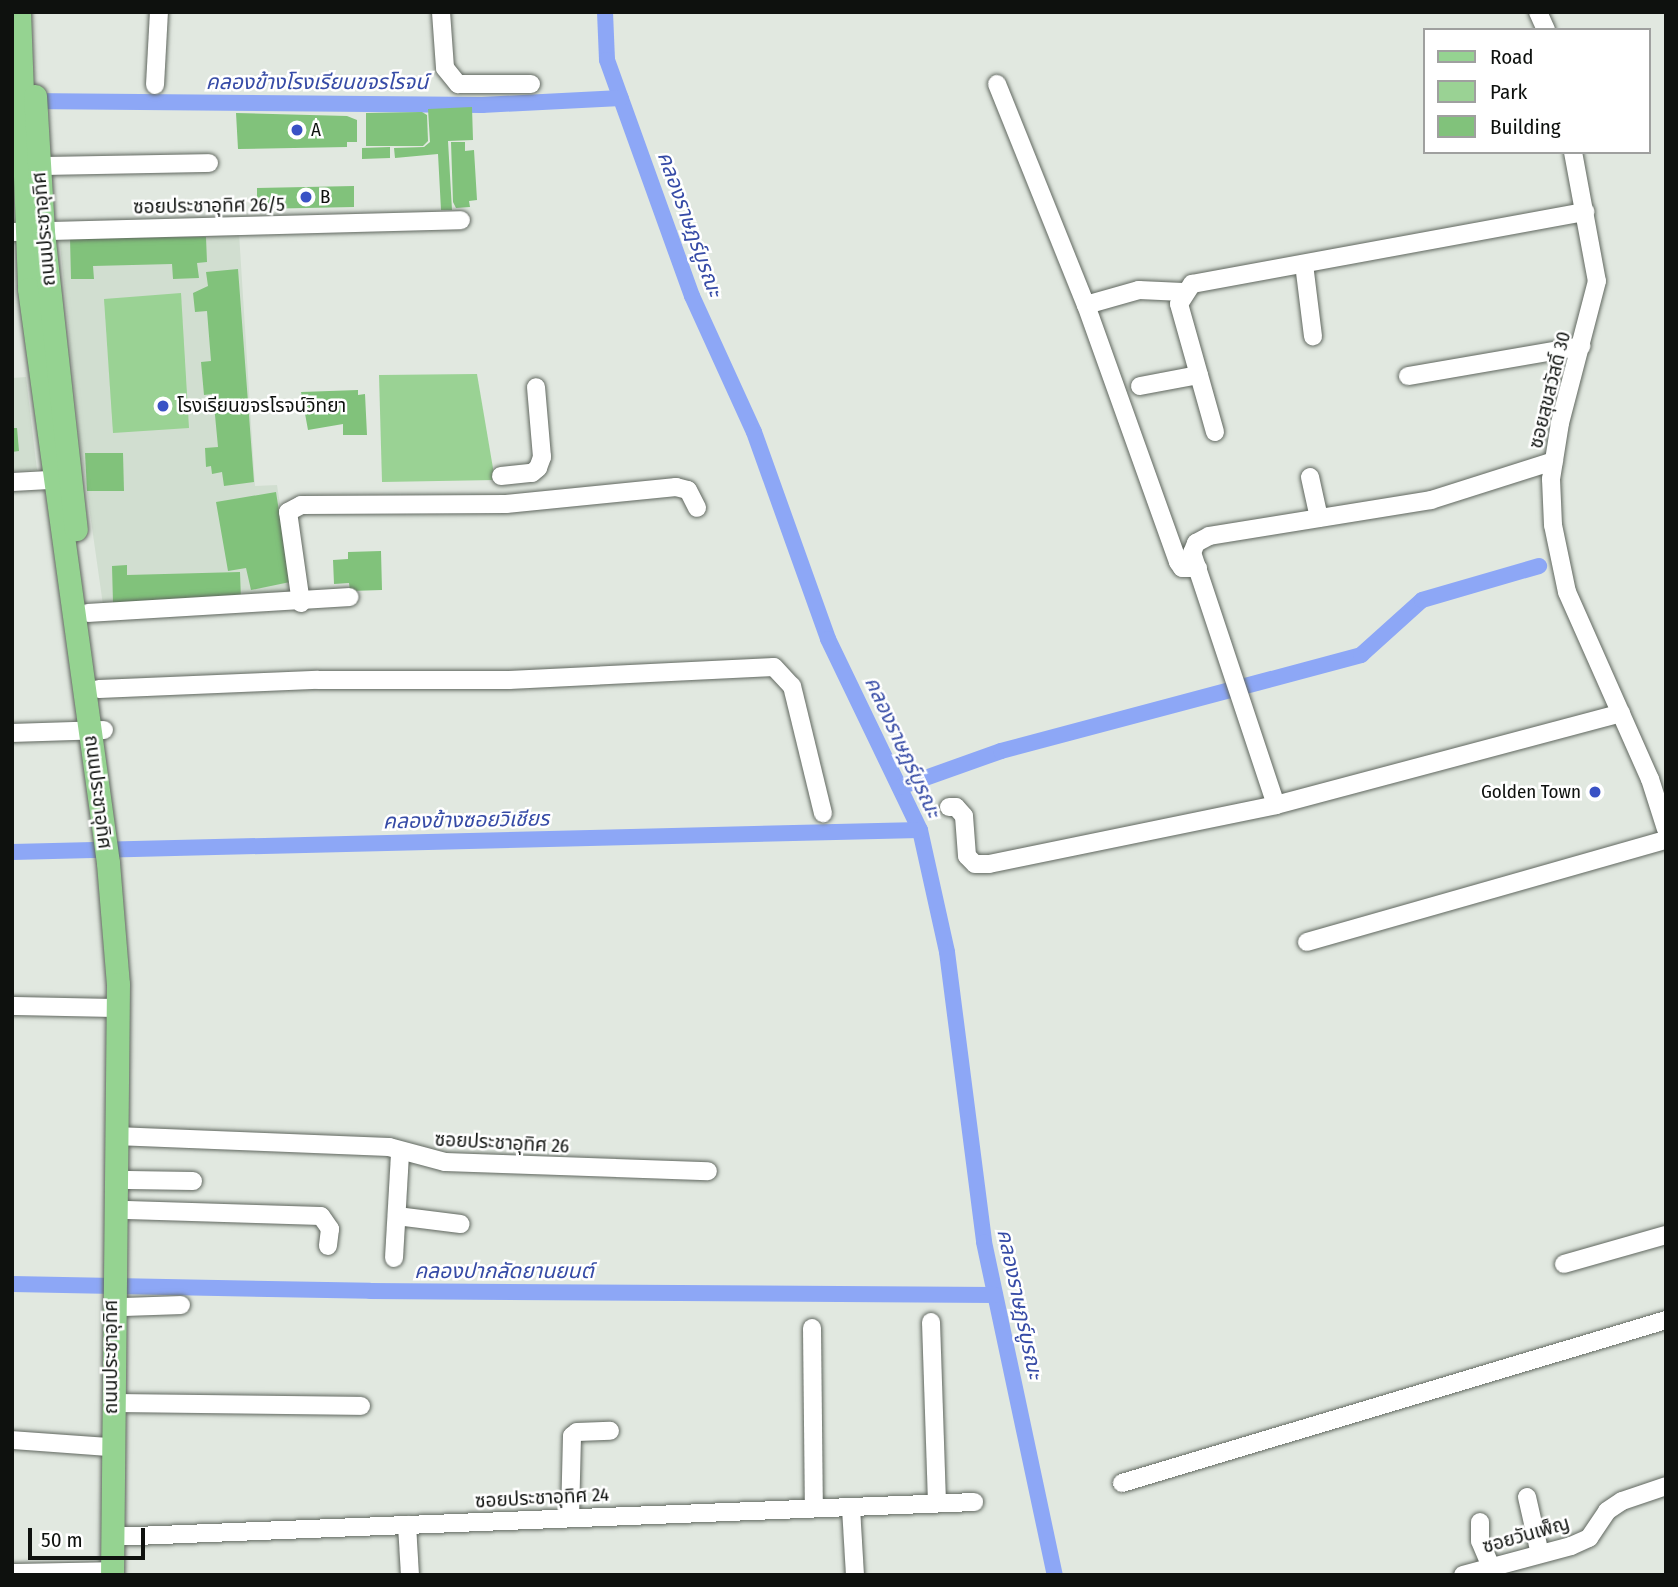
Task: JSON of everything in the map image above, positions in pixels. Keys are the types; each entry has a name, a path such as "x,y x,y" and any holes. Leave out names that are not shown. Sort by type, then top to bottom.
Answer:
{"main road":[{"name":"ถนนประชาอุทิศ","path":"19,12 28,102 39,166 27,232"},
{"name":"ถนนประชาอุทิศ","path":"35,12 28,102 27,232 97,730 131,1018 122,1137 128,1180 120,1287 125,1404 118,1447"},
{"name":"ถนนประชาอุทิศ","path":"62,480 88,613 99,689 97,730"},
{"name":"ถนนประชาอุทิศ","path":"113,853 122,1137 117,1574"}],"street":[{"path":"155,85 159,12"},
{"path":"441,12 445,68 458,84 531,84"},
{"path":"1538,12 1545,28"},
{"path":"997,84 1086,305 1178,562 1182,568 1198,568"},
{"name":"ซอยสุขสวัสดิ์ 30","path":"1573,154 1597,281 1554,461 1553,526 1567,592 1621,713 1658,776 1666,829"},
{"path":"39,166 209,163"},
{"path":"1215,432 1179,304 1183,292 1192,285 1585,212"},
{"name":"ซอยประชาอุทิศ 26/5","path":"27,232 461,220"},
{"path":"1304,264 1313,336"},
{"path":"1086,305 1139,290 1183,292"},
{"path":"1408,376 1581,346"},
{"path":"1140,386 1199,374"},
{"path":"501,476 532,473 538,468 542,457 536,387"},
{"path":"1276,805 1192,552 1196,543 1209,536 1431,500 1554,461"},
{"path":"1310,477 1319,518"},
{"path":"12,482 62,480"},
{"path":"302,603 288,512 301,505 506,504 676,488 688,490 697,508"},
{"path":"88,613 302,603 350,597"},
{"path":"99,689 317,680 509,680 774,667 792,686 823,813"},
{"path":"949,807 956,807 964,816 967,856 975,864 989,864 1276,805 1621,713"},
{"path":"12,733 97,730"},
{"path":"1307,942 1666,840"},
{"path":"12,1006 117,1008"},
{"name":"ซอยประชาอุทิศ 26","path":"122,1137 389,1147 400,1153 445,1162 708,1171"},
{"path":"394,1258 400,1153"},
{"path":"128,1180 193,1181"},
{"path":"127,1210 321,1216 330,1228 328,1246"},
{"path":"397,1216 460,1224"},
{"path":"1564,1264 1666,1235"},
{"path":"120,1287 181,1305"},
{"path":"1122,1483 1666,1320"},
{"path":"931,1322 937,1503"},
{"path":"812,1328 814,1507"},
{"path":"125,1404 361,1406"},
{"path":"570,1518 572,1436 577,1432 610,1431"},
{"path":"12,1440 118,1447"},
{"name":"ซอยวันเพ็ญ","path":"1463,1575 1589,1538 1607,1511 1622,1501 1666,1486"},
{"path":"1527,1497 1540,1554"},
{"name":"ซอยประชาอุทิศ 24","path":"119,1537 974,1502"},
{"path":"851,1508 855,1575"},
{"path":"1480,1522 1480,1541 1491,1567"},
{"path":"407,1525 410,1575"},
{"path":"12,1573 117,1574"}],"shaded area":[{"name":"โรงเรียนขจรโรจน์วิทยา","path":"239,233 255,486 277,485 295,597 103,605 79,436 59,234"},
{"path":"26,377 37,470 12,471 12,378"}],"green space":[{"path":"181,293 189,428 113,433 104,299"},
{"path":"477,374 495,480 382,482 379,375"}],"building":[{"path":"472,107 473,140 448,141 452,210 441,210 438,154 395,158 394,148 424,147 430,142 428,109"},
{"path":"422,112 427,115 428,141 423,146 366,146 366,113"},
{"name":"A","path":"236,113 347,116 357,120 357,142 347,142 347,147 238,149"},
{"path":"451,142 465,142 465,151 474,150 477,200 469,201 470,207 456,208 453,202"},
{"path":"390,147 390,158 362,159 362,148"},
{"name":"B","path":"354,186 354,207 257,209 257,188"},
{"path":"206,237 207,262 197,263 199,278 173,279 172,264 93,266 94,279 71,279 70,238"},
{"path":"238,269 254,482 224,486 222,472 212,474 211,466 206,467 205,448 218,447 213,394 204,395 201,362 211,361 207,311 195,312 193,293 208,286 206,272"},
{"path":"358,390 358,395 365,394 367,435 343,435 343,424 308,430 301,392"},
{"path":"12,428 17,428 19,451 12,452"},
{"path":"85,453 123,453 124,491 87,491"},
{"path":"276,492 290,582 251,590 246,568 228,571 216,502"},
{"path":"381,551 382,590 350,591 349,583 334,584 333,560 348,559 348,552"},
{"path":"127,565 127,575 240,572 241,600 113,603 112,566"}],"waterway":[{"name":"คลองราษฎร์บูรณะ","path":"605,12 607,60 692,296 754,432 828,639 920,830 947,952 984,1242 1055,1575"},
{"name":"คลองข้างโรงเรียนขจรโรจน์","path":"25,101 482,105 621,98"},
{"path":"900,787 1001,751 1361,655 1422,600 1539,566"},
{"name":"คลองข้างซอยวิเชียร","path":"12,852 920,830"},
{"name":"คลองปากลัดยานยนต์","path":"12,1284 370,1291 995,1295"}],"place":[{"name":"A","path":"297,130"},
{"name":"B","path":"306,197"},
{"name":"โรงเรียนขจรโรจน์วิทยา","path":"163,406"},
{"name":"Golden Town","path":"1595,792"}]}
